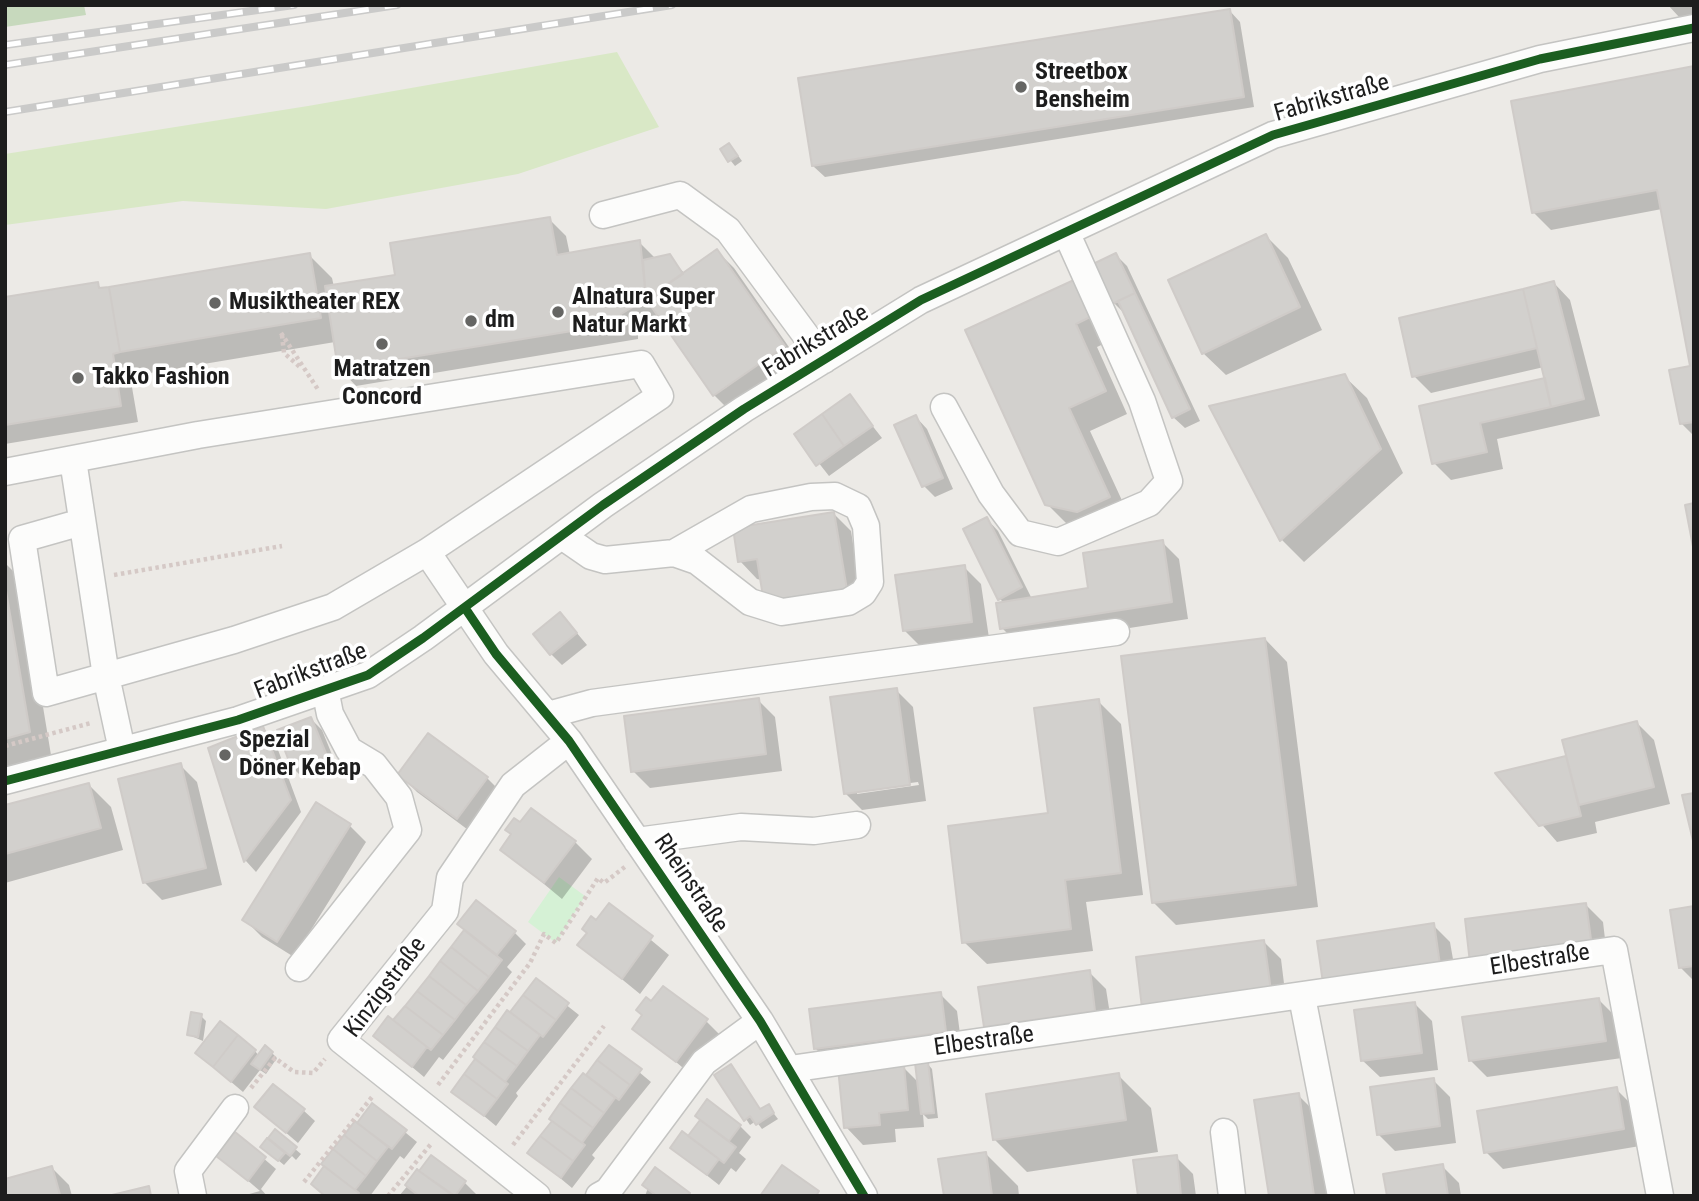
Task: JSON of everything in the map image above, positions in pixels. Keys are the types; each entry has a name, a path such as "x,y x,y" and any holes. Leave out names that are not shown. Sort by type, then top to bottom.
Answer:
{"street":[{"name":"Fabrikstraße","path":"5,781 238,720 368,675 744,409 921,300 1273,135 1540,59 1694,28"},
{"path":"603,215 680,195 728,230 824,360"},
{"path":"944,407 991,494 1020,533 1058,542 1149,503 1169,481 1142,401 1066,232"},
{"path":"5,472 198,435 641,364 660,396 427,552 333,607 234,640 46,693 14,542 82,522"},
{"path":"73,460 106,676 122,750"},
{"path":"562,536 591,556 605,560 674,553 751,509 811,497 835,496 858,507 866,526 870,582 863,593 848,602 782,612 750,602 697,561 674,553"},
{"name":"Rheinstraße","path":"427,552 496,654 569,741 760,1021 864,1196"},
{"path":"548,715 592,703 1116,632"},
{"path":"299,968 408,830 399,797 374,765 349,750 330,714 325,689"},
{"name":"Kinzigstraße","path":"537,1196 341,1040 445,911 450,878 513,785 569,741"},
{"path":"641,846 741,827 814,831 858,825"},
{"name":"Elbestraße","path":"790,1069 1614,950 1660,1196"},
{"path":"1302,997 1341,1196"},
{"path":"599,1196 608,1191 704,1062 760,1021"},
{"path":"193,1196 188,1171 235,1108"},
{"path":"1224,1132 1232,1196"}],"path":[{"path":"281,333 294,353 307,373 284,352 281,333"},
{"path":"91,580 282,546"},
{"path":"5,746 115,717"},
{"path":"422,1105 530,963 544,934 556,943 598,878 604,883 641,846"},
{"path":"498,1165 604,1026"},
{"path":"235,1108 275,1058 294,1072 313,1073 341,1040"},
{"path":"304,1182 387,1077"},
{"path":"388,1196 447,1124"}],"green space":[{"path":"5,5 84,5 86,15 5,27"},
{"path":"617,52 659,127 518,174 326,209 183,201 5,225 5,154 308,106"},
{"path":"559,877 585,896 556,943 528,922"}],"building":[{"name":"Streetbox Bensheim","path":"1230,9 1244,97 812,166 798,78"},
{"path":"1694,66 1694,422 1680,424 1669,370 1690,366 1657,190 1532,213 1511,101"},
{"path":"729,143 738,156 728,162 720,149"},
{"path":"550,217 557,255 640,240 646,299 621,314 621,323 338,369 325,286 395,275 390,243"},
{"path":"1266,234 1300,307 1202,354 1168,280"},
{"path":"717,249 785,346 713,396 646,299"},
{"name":"Musiktheater REX","path":"310,253 321,318 120,352 109,287"},
{"path":"1116,253 1135,293 1112,304 1093,264"},
{"path":"670,254 683,274 646,299 643,260"},
{"path":"1074,280 1090,317 1076,324 1106,391 1069,408 1110,497 1077,512 1045,505 965,330"},
{"path":"1554,281 1584,399 1551,407 1523,289"},
{"path":"98,282 99,288 109,287 120,352 113,354 121,406 5,425 5,297"},
{"path":"1523,289 1537,348 1412,377 1399,318"},
{"path":"1135,293 1190,409 1172,418 1118,301"},
{"path":"1345,374 1381,449 1280,541 1209,406"},
{"path":"1545,378 1551,407 1480,423 1487,452 1432,464 1419,406"},
{"path":"850,394 873,426 844,446 822,414"},
{"path":"822,414 844,446 816,466 794,434"},
{"path":"916,415 943,478 922,487 894,425"},
{"path":"1694,503 1694,552 1685,505"},
{"path":"834,512 847,590 764,603 757,559 738,562 733,528"},
{"path":"987,517 1022,587 998,600 963,529"},
{"path":"1163,540 1172,602 1000,629 996,603 1088,588 1083,553"},
{"path":"965,565 972,622 903,631 895,575"},
{"path":"5,585 30,732 5,739"},
{"path":"560,612 577,633 550,655 533,634"},
{"path":"1265,638 1296,885 1152,903 1121,656"},
{"path":"897,688 910,785 844,794 830,697"},
{"path":"759,698 766,754 631,772 624,716"},
{"path":"1099,699 1121,873 1065,880 1071,929 962,943 948,826 1048,813 1034,708"},
{"path":"311,717 327,756 292,769 277,730"},
{"path":"1637,721 1654,787 1579,805 1562,740"},
{"path":"263,726 291,800 244,862 208,748"},
{"path":"428,733 488,777 457,819 397,775"},
{"path":"1566,756 1581,816 1539,826 1495,773"},
{"path":"181,763 206,868 143,883 118,779"},
{"path":"89,783 101,828 5,854 5,805"},
{"path":"1694,793 1694,845 1682,795"},
{"path":"316,802 351,824 277,942 242,920"},
{"path":"531,808 576,841 544,883 500,850 511,834 505,830 514,818 520,822"},
{"path":"476,900 516,931 497,955 457,924"},
{"path":"609,903 653,936 622,979 577,945 587,933 582,929 591,916 596,920"},
{"path":"1586,903 1592,947 1470,963 1465,919"},
{"path":"1694,906 1694,966 1679,968 1670,910"},
{"path":"1434,923 1440,965 1323,983 1317,941"},
{"path":"464,930 502,960 489,977 451,947"},
{"path":"1264,940 1271,991 1142,1008 1136,957"},
{"path":"451,947 489,977 478,991 440,961"},
{"path":"440,961 478,991 466,1005 429,976"},
{"path":"1090,970 1095,1011 984,1027 978,987"},
{"path":"429,976 466,1005 455,1020 417,991"},
{"path":"536,978 569,1003 556,1020 523,995"},
{"path":"663,986 708,1019 676,1062 632,1029 642,1015 636,1010 646,997 651,1001"},
{"path":"417,991 455,1020 443,1035 405,1006"},
{"path":"941,992 946,1032 814,1049 809,1009"},
{"path":"523,995 556,1020 543,1037 510,1012"},
{"path":"1599,998 1606,1041 1469,1061 1462,1017"},
{"path":"1415,1002 1422,1053 1361,1061 1354,1010"},
{"path":"405,1006 443,1035 431,1050 393,1020"},
{"path":"507,1010 540,1035 528,1051 495,1027"},
{"path":"191,1012 202,1014 198,1037 187,1035"},
{"path":"388,1016 427,1047 412,1067 373,1036"},
{"path":"220,1021 238,1035 213,1067 195,1053"},
{"path":"495,1027 528,1051 517,1066 484,1042"},
{"path":"238,1035 256,1050 231,1082 213,1067"},
{"path":"484,1042 517,1066 505,1082 473,1057"},
{"path":"265,1045 273,1052 260,1070 251,1064"},
{"path":"609,1045 642,1069 630,1085 597,1060"},
{"path":"475,1059 508,1084 497,1099 464,1074"},
{"path":"597,1060 630,1085 619,1100 586,1075"},
{"path":"928,1062 934,1113 921,1114 915,1063"},
{"path":"731,1064 760,1109 769,1104 774,1113 756,1125 750,1116 744,1121 714,1075"},
{"path":"904,1065 908,1110 879,1113 880,1125 844,1128 838,1068"},
{"path":"583,1073 615,1098 604,1113 571,1088"},
{"path":"1119,1073 1126,1120 993,1140 986,1094"},
{"path":"464,1074 497,1099 484,1116 451,1092"},
{"path":"1434,1078 1440,1126 1377,1135 1370,1087"},
{"path":"273,1084 305,1109 286,1133 254,1107"},
{"path":"1617,1087 1624,1129 1484,1153 1477,1111"},
{"path":"571,1088 604,1113 593,1128 560,1103"},
{"path":"1299,1093 1314,1196 1269,1196 1254,1100"},
{"path":"707,1099 741,1125 729,1141 695,1116"},
{"path":"372,1103 407,1130 392,1149 357,1123"},
{"path":"560,1103 593,1128 582,1143 549,1119"},
{"path":"700,1120 736,1147 724,1163 688,1136"},
{"path":"355,1121 388,1147 377,1161 344,1135"},
{"path":"552,1121 585,1145 573,1161 540,1136"},
{"path":"275,1129 297,1147 290,1156 268,1138"},
{"path":"682,1131 719,1159 707,1175 670,1148"},
{"path":"235,1132 266,1157 248,1181 216,1156"},
{"path":"344,1135 377,1161 366,1176 333,1149"},
{"path":"540,1136 573,1161 561,1178 527,1153"},
{"path":"267,1138 285,1153 278,1161 260,1147"},
{"path":"333,1149 366,1176 355,1190 321,1164"},
{"path":"986,1152 992,1196 944,1196 938,1159"},
{"path":"431,1155 466,1181 455,1196 419,1171"},
{"path":"1177,1155 1181,1196 1138,1196 1133,1160"},
{"path":"1443,1164 1448,1196 1387,1196 1383,1174"},
{"path":"782,1165 819,1191 816,1196 760,1196"},
{"path":"52,1166 60,1195 5,1196 5,1179"},
{"path":"324,1166 359,1193 357,1196 325,1196 311,1184"},
{"path":"655,1167 690,1193 687,1196 657,1196 642,1185"},
{"path":"417,1169 452,1195 419,1196 405,1185"},
{"path":"149,1186 151,1196 108,1196"}],"railway":[{"path":"5,45 294,5"},
{"path":"5,65 397,5"},
{"path":"5,112 672,5"}],"cycle path":[{"path":"5,781 238,720 368,675 423,638 603,505 744,409 921,300 1273,135 1540,59 1694,28"},
{"path":"465,608 496,654 569,741 760,1021 864,1196"}],"place":[{"name":"Streetbox Bensheim","path":"1021,87"},
{"name":"Musiktheater REX","path":"215,303"},
{"name":"Alnatura Super Natur Markt","path":"558,312"},
{"name":"dm","path":"471,321"},
{"name":"Matratzen Concord","path":"382,344"},
{"name":"Takko Fashion","path":"78,378"},
{"name":"Spezial Döner Kebap","path":"225,755"}]}
